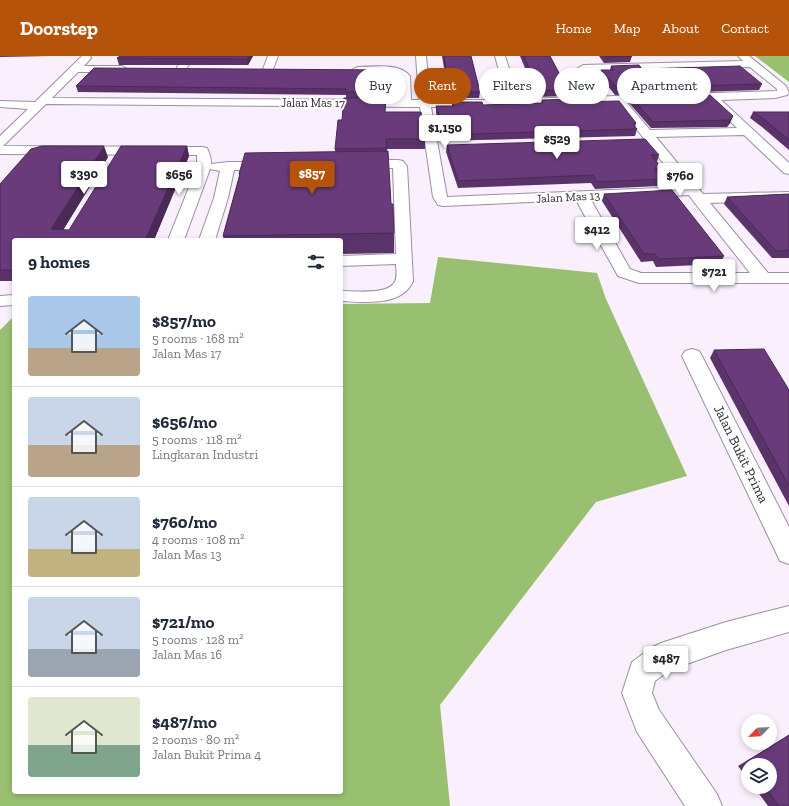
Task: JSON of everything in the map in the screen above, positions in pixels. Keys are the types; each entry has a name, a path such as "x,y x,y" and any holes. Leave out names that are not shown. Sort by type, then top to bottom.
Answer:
{"street":[{"path":"0,143 88,56"},
{"path":"189,56 177,69 194,69"},
{"path":"273,56 264,69 283,70"},
{"path":"421,56 422,68"},
{"path":"500,56 504,68"},
{"path":"576,56 583,68 753,64"},
{"path":"707,56 716,65"},
{"path":"743,56 753,64"},
{"path":"95,69 103,60"},
{"name":"Jalan Mas 17","path":"711,97 774,95 783,93 782,88 753,64"},
{"path":"75,69 134,69"},
{"path":"350,70 355,70"},
{"path":"182,102 189,89"},
{"path":"288,103 291,91"},
{"path":"711,97 789,170"},
{"name":"Jalan Mas 17","path":"546,102 617,100"},
{"name":"Jalan Mas 17","path":"6,104 182,102 355,103"},
{"path":"0,116 6,104"},
{"path":"425,104 432,147 448,147"},
{"path":"622,104 645,138 696,195 763,278"},
{"path":"729,114 744,114"},
{"path":"645,138 747,131"},
{"name":"Jalan Mas 13","path":"432,147 442,202 581,196 789,196"},
{"path":"0,150 35,150 116,156 202,151 204,167 177,238"},
{"path":"25,162 35,150"},
{"path":"343,296 381,296 397,291 404,283 400,166 398,164 344,164"},
{"path":"204,167 282,165"},
{"path":"208,238 221,198 228,166"},
{"path":"581,196 624,272 639,278 789,278"},
{"path":"343,261 404,259"},
{"path":"0,301 12,300"},
{"name":"Jalan Bukit Prima","path":"692,356 789,553"},
{"path":"705,806 648,721 637,693 642,672 661,658 726,636 789,619"}],"green space":[{"path":"755,56 789,56 789,82"},
{"path":"438,257 597,273 606,299 687,476 596,502 440,705 450,806 0,806 0,330 12,318 12,794 343,794 343,304 430,303"}],"building":[{"path":"120,56 249,56 247,59 117,58"},
{"path":"444,56 471,56 479,92 471,92 471,68 446,68"},
{"path":"524,56 550,56 556,68 554,68 554,90 546,90 546,68 529,68"},
{"path":"605,56 632,56 605,57"},
{"path":"639,65 641,68 617,68 617,88 609,79 609,70 614,70 611,66"},
{"path":"740,66 762,84 711,85 711,68 675,68"},
{"path":"94,68 355,70 355,92 346,92 346,89 76,86"},
{"path":"711,96 733,116 730,120 653,122 637,104 711,104"},
{"path":"344,98 355,98 355,104 386,104 385,112 421,112 425,139 386,139 387,148 335,149 338,120 342,120"},
{"path":"546,100 554,100 554,104 609,104 609,101 617,101 617,104 621,104 636,123 633,124 637,129 440,135 436,115 439,115 436,106 454,106 453,104 471,104 471,102 479,102 479,104 483,105 546,104"},
{"path":"753,112 789,112 789,140 765,120"},
{"path":"645,139 659,155 651,155 662,169 655,169 663,179 597,182 593,175 458,181 447,145"},
{"path":"42,146 104,146 51,229 69,230 121,146 187,146 146,238 12,238 12,270 0,270 0,184 31,149"},
{"path":"388,151 394,233 223,236 245,153"},
{"path":"672,190 724,256 659,259 655,254 644,254 604,194"},
{"path":"789,194 789,250 776,251 727,197"},
{"path":"764,349 789,390 789,486 714,350"},
{"path":"789,735 789,806 779,806 770,794 777,794 777,758 752,758 765,750 777,750 777,743"}]}
